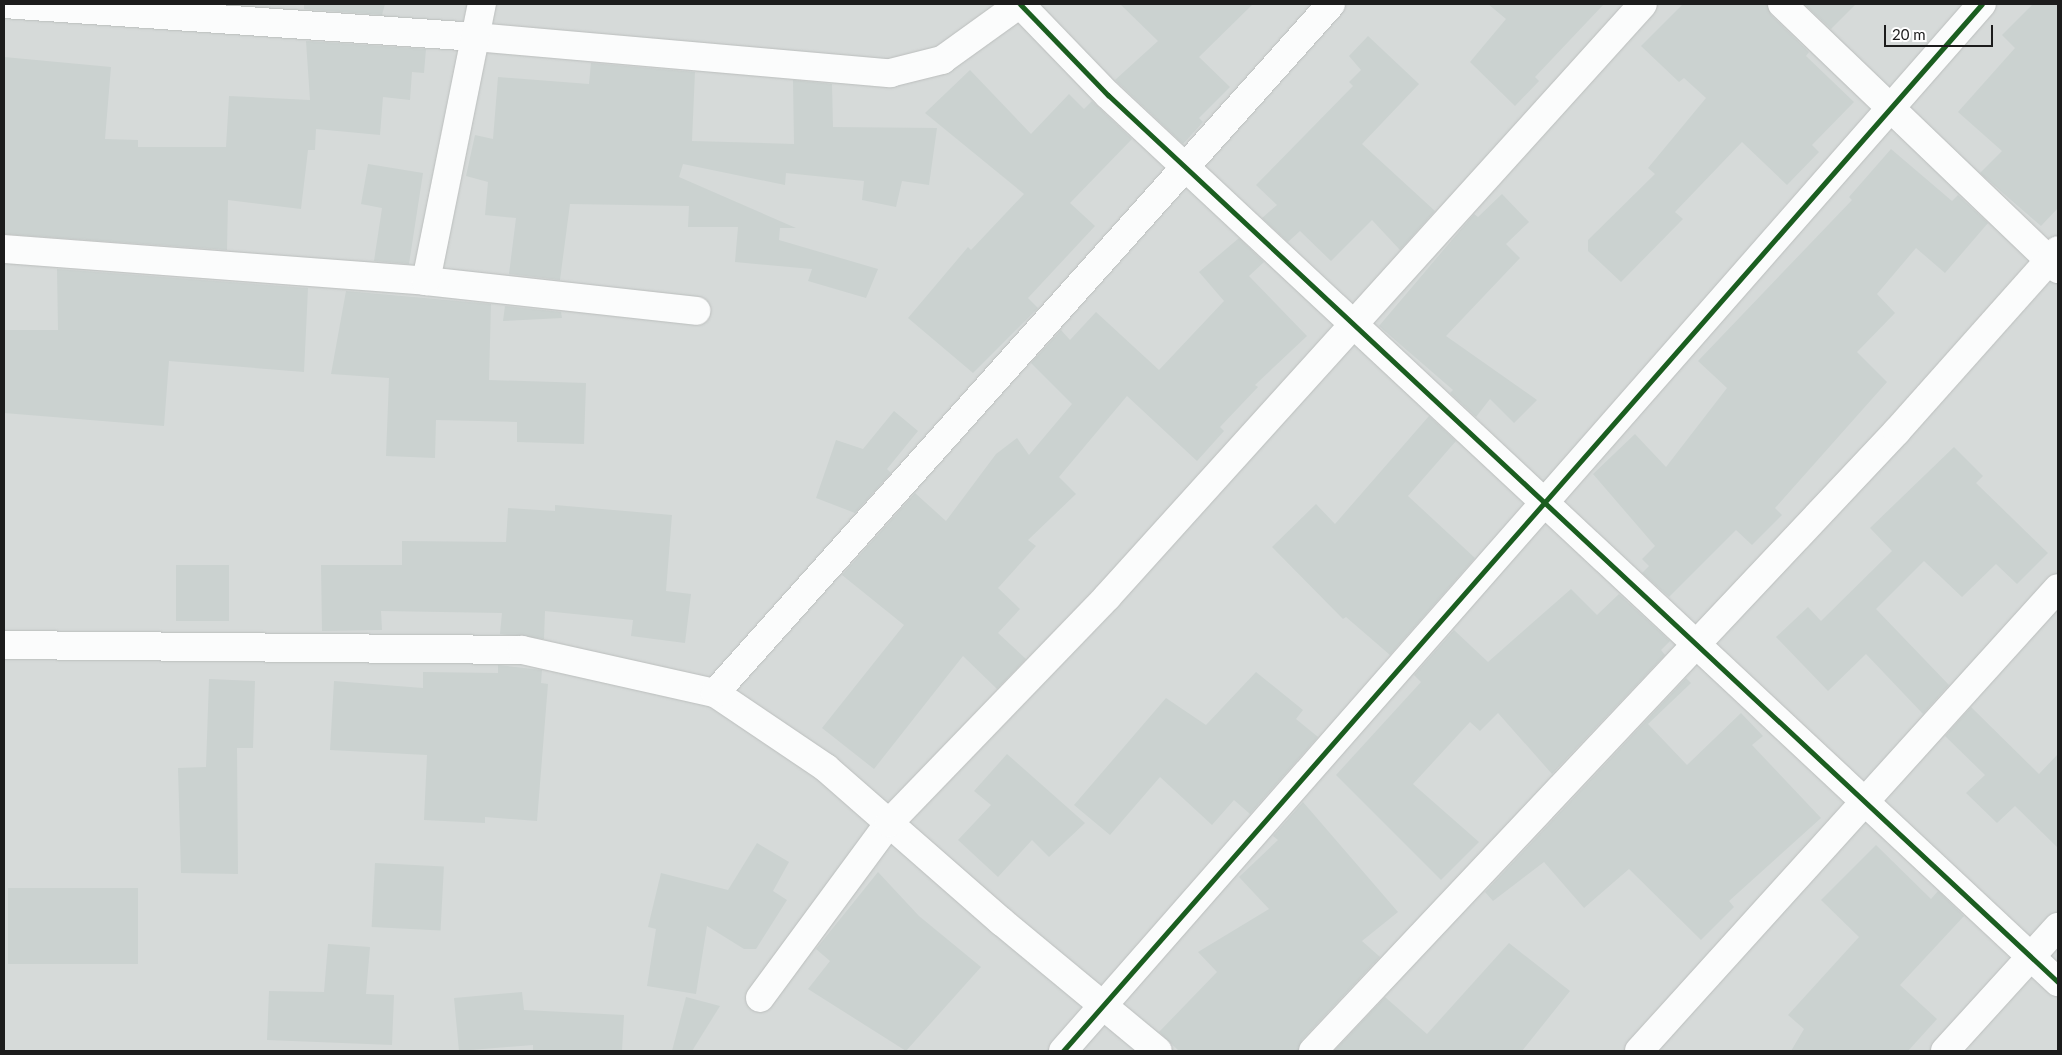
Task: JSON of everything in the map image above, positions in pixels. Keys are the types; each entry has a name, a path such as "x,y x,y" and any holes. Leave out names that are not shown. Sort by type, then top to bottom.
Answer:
{"street":[{"path":"4,4 475,37 890,73 942,60 1020,4 1108,95 1188,168 1351,324 1543,500 1694,644 2058,982"},
{"path":"426,281 482,4"},
{"path":"715,694 1066,297 1188,168 1332,4"},
{"path":"760,998 889,823 1107,597 1351,324 1643,4"},
{"path":"1313,1051 1694,644 1897,431 2055,260 1889,108 1782,4"},
{"path":"1063,1051 1103,1003 1334,747 1543,500 1982,4"},
{"path":"4,249 426,281 696,311"},
{"path":"1639,1051 2058,588"},
{"path":"4,645 522,650 715,694 826,768 1002,922 1103,1003 1158,1051"},
{"path":"1945,1051 2058,927"}],"shaded area":[{"path":"4,4 2058,4 2058,1051 4,1051"}],"building":[{"path":"304,4 385,4 382,15 304,9"},
{"path":"1120,4 1253,4 1199,57 1230,87 1199,118 1203,122 1183,144 1115,80 1158,41"},
{"path":"1488,4 1604,4 1535,77 1539,81 1515,106 1470,62 1506,19"},
{"path":"1683,4 1767,4 1771,15 1809,52 1806,56 1854,102 1812,145 1819,152 1787,185 1742,142 1675,212 1683,219 1621,282 1588,251 1588,240 1655,174 1648,168 1706,98 1684,78 1679,82 1641,46"},
{"path":"1804,4 1856,4 1831,29"},
{"path":"2033,4 2058,4 2058,208 2041,226 1980,173 2002,151 1958,112 2015,48 2002,35"},
{"path":"1368,36 1419,84 1362,144 1435,211 1400,250 1372,220 1331,261 1300,231 1288,242 1262,218 1277,205 1256,185 1353,86 1349,82 1361,70 1349,56"},
{"path":"306,41 426,49 424,73 412,72 410,100 383,97 380,135 316,129 315,150 308,150 301,209 228,200 227,250 4,234 4,57 111,67 105,139 138,140 138,147 226,147 229,96 310,100"},
{"path":"591,63 695,72 692,141 794,144 793,80 832,84 833,127 937,128 929,185 902,181 896,207 862,200 864,181 786,173 785,185 683,164 679,177 796,228 780,228 779,240 878,269 866,298 808,281 812,269 735,262 738,227 688,227 689,206 570,204 560,280 509,274 516,218 485,215 488,182 466,176 475,135 493,139 498,77 589,84"},
{"path":"970,70 1031,134 1069,94 1084,109 1092,101 1132,139 1070,203 1095,226 1028,298 1038,308 973,373 908,318 968,247 971,250 1024,194 925,113"},
{"path":"1891,149 1952,201 1958,195 1988,223 1945,273 1916,248 1877,294 1895,313 1857,352 1887,382 1775,508 1782,515 1752,545 1736,530 1669,597 1642,573 1649,566 1642,559 1655,546 1593,474 1635,434 1666,467 1727,388 1698,361 1852,200 1849,197"},
{"path":"368,164 423,173 409,264 374,261 382,208 361,204"},
{"path":"1502,194 1529,222 1506,244 1520,258 1446,336 1537,400 1514,423 1490,399 1476,417 1450,393 1453,390 1379,326 1474,214 1478,217"},
{"path":"1239,238 1264,262 1249,276 1307,336 1255,385 1258,387 1220,427 1224,431 1197,461 1127,396 1059,477 1076,494 1028,540 1036,546 998,588 1020,609 998,633 1026,659 997,689 963,656 874,769 822,728 904,625 842,575 915,493 946,521 996,454 1017,438 1029,455 1072,404 1031,363 1061,330 1070,340 1096,312 1159,370 1224,301 1199,272"},
{"path":"57,269 308,288 304,372 169,361 164,426 4,413 4,330 58,330"},
{"path":"346,291 491,304 489,380 586,383 584,444 517,442 517,422 436,420 435,458 386,456 389,378 331,374"},
{"path":"505,306 561,312 562,318 503,321"},
{"path":"894,411 918,431 887,469 891,473 855,513 816,498 836,440 863,449"},
{"path":"1429,416 1456,441 1408,496 1475,558 1390,655 1346,617 1343,619 1272,547 1316,504 1335,524"},
{"path":"1954,447 1983,476 1976,483 2048,553 2017,584 1996,564 1962,597 1924,561 1876,609 1949,685 1923,714 1866,654 1828,691 1776,637 1808,607 1821,621 1892,551 1870,528"},
{"path":"555,505 672,515 666,591 691,594 685,643 631,636 633,620 545,611 544,639 500,634 502,613 381,611 382,630 322,631 321,565 402,565 402,541 506,542 508,508 555,511"},
{"path":"176,565 229,565 229,621 176,621"},
{"path":"1571,589 1597,615 1619,594 1670,641 1661,650 1665,655 1552,774 1498,713 1480,731 1470,722 1413,784 1479,842 1441,880 1336,775 1421,682 1414,675 1454,630 1488,662"},
{"path":"498,665 542,670 541,683 548,684 537,821 485,817 485,823 424,820 427,755 330,750 334,681 423,688 423,672 498,673"},
{"path":"1256,672 1303,710 1296,719 1318,737 1250,814 1234,800 1212,825 1160,777 1110,835 1074,805 1166,698 1206,725"},
{"path":"1686,678 1691,683 1648,724 1687,765 1741,713 1763,736 1752,745 1821,818 1729,901 1734,907 1701,940 1629,869 1584,908 1544,862 1493,901 1485,892"},
{"path":"209,679 255,681 253,748 237,748 238,874 181,873 178,768 206,767"},
{"path":"1971,707 2039,774 2058,754 2058,848 2015,806 1997,823 1966,793 1985,775 1945,736"},
{"path":"1007,754 1085,823 1049,857 1032,840 998,877 958,840 991,805 974,791"},
{"path":"1303,802 1398,912 1362,941 1380,957 1302,1040 1298,1051 1179,1051 1159,1032 1217,972 1198,952 1269,909 1239,877 1278,840 1273,836"},
{"path":"757,843 789,862 773,891 787,900 756,949 744,949 707,926 696,994 647,986 656,929 648,927 661,873 728,890"},
{"path":"1876,845 1931,899 1938,891 1964,916 1900,985 1937,1019 1908,1051 1791,1051 1804,1029 1788,1015 1859,937 1821,900"},
{"path":"375,863 444,867 441,931 372,927"},
{"path":"878,872 919,916 981,967 906,1051 808,989 830,961 816,949"},
{"path":"8,888 138,888 138,964 8,964"},
{"path":"1509,943 1570,991 1522,1051 1334,1051 1385,997 1427,1034"},
{"path":"328,944 370,947 366,994 394,995 392,1045 267,1040 269,991 324,992"},
{"path":"522,992 524,1010 624,1015 622,1051 533,1051 533,1045 459,1051 454,998"},
{"path":"686,997 720,1006 692,1051 672,1051"}],"cycle path":[{"path":"1020,4 1108,95 2058,982"},
{"path":"1063,1051 1982,4"}]}
